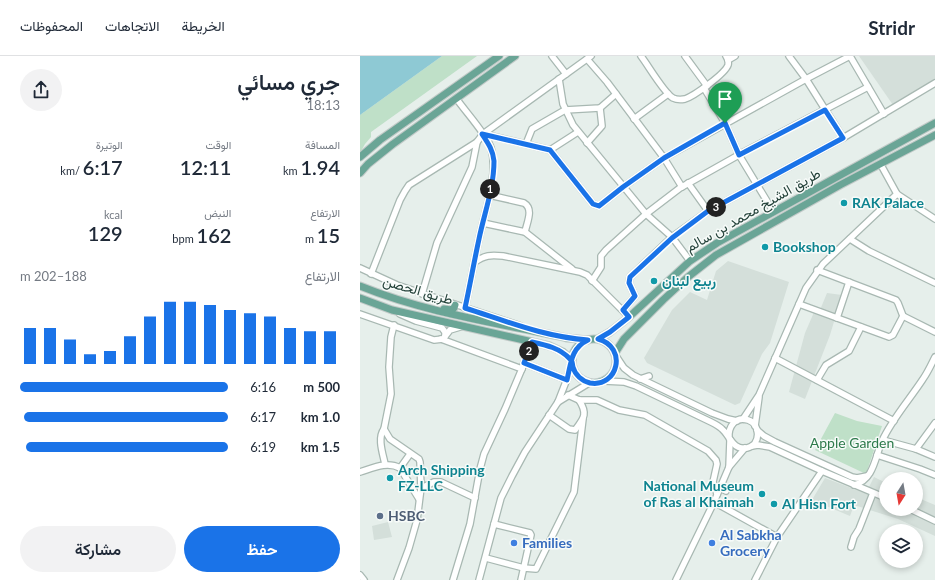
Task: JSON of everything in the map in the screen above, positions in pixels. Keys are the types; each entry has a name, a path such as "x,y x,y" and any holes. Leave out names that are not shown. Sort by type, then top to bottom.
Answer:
{"main road":[{"path":"360,157 380,140 499,56"},
{"path":"360,173 368,164 393,144 515,56"},
{"path":"437,120 438,111"},
{"name":"طريق الشيخ محمد بن سالم","path":"598,339 610,332 629,317 690,261 717,243 935,123"},
{"name":"طريق الشيخ محمد بن سالم","path":"616,355 624,339 663,300 688,277 716,255 935,135"},
{"path":"360,285 425,305 451,310 455,305"},
{"name":"طريق الحصن","path":"360,285 379,294 425,308 567,338 588,340"},
{"name":"طريق الحصن","path":"360,298 392,310 550,346 563,352 572,360"},
{"path":"598,339 608,344 616,355 614,371 604,381 589,383 583,380 575,372 572,360 573,354 582,343 588,340 598,339"}],"street":[{"path":"552,56 566,74"},
{"path":"641,56 668,94 678,100 686,98 717,78 727,67 728,58 735,56"},
{"path":"685,56 705,87 725,123 739,155 773,211"},
{"path":"789,56 806,79 843,138"},
{"path":"482,134 550,150 596,206 601,206 623,187 664,158 725,123 850,56 884,114"},
{"path":"422,294 437,243 472,167 477,142 482,134 589,57 664,158 708,211"},
{"path":"559,79 566,110 578,132 646,214 672,238 690,261"},
{"path":"623,310 635,296 629,283 630,277 672,238 708,211 843,138 935,83"},
{"path":"592,281 601,267 601,256 646,214 685,185 868,87"},
{"path":"526,144 532,129 566,110 600,108 616,94"},
{"path":"634,119 668,94"},
{"path":"456,98 491,147 494,161 487,212 483,223 465,308"},
{"path":"587,143 602,126 600,108"},
{"path":"550,150 578,132"},
{"path":"371,274 405,191 410,186 477,142"},
{"path":"881,165 898,194 935,219"},
{"path":"676,580 714,502 728,467 730,428 740,420 759,395 806,288 818,270 837,250 898,194"},
{"path":"489,195 527,205 530,211 525,232"},
{"path":"483,223 525,232 573,271"},
{"path":"850,239 869,251 935,283"},
{"path":"475,262 483,257 503,256 586,275 629,317"},
{"path":"360,268 397,285 422,294 543,333"},
{"path":"818,270 896,300 903,316 935,332"},
{"path":"837,318 849,282"},
{"path":"799,304 892,337 903,316"},
{"path":"392,310 416,321 442,328 445,332 443,338"},
{"path":"360,314 434,340 443,338 567,380"},
{"path":"385,464 381,441 391,394 389,367 394,325"},
{"path":"443,338 450,330 461,326"},
{"path":"817,380 826,365 849,351 861,327"},
{"path":"453,580 470,524 484,454 532,342"},
{"path":"616,355 624,368 640,379 718,416 748,420 764,436 852,477 863,478 869,475"},
{"path":"854,485 864,481 869,475 882,440 924,378 935,357"},
{"path":"775,358 894,421"},
{"path":"479,580 501,498 525,452 558,402 567,380 572,360"},
{"path":"640,379 649,376"},
{"path":"604,381 624,382 636,386 711,422 722,429 736,446 747,447 758,445 770,447 879,495"},
{"path":"558,402 589,383"},
{"path":"568,395 579,400 597,400 620,410 645,415 708,451 716,460 717,464 713,482 718,491"},
{"path":"728,467 747,447 756,440 759,395"},
{"path":"486,558 536,570 574,492 585,411 579,400"},
{"path":"549,416 571,430 574,430 583,420"},
{"path":"916,449 935,423"},
{"path":"384,429 390,439 420,462 421,488 417,520 410,548 397,580"},
{"path":"882,440 916,449 935,457"},
{"path":"400,468 410,454"},
{"path":"877,455 935,475"},
{"path":"360,472 385,464 396,465 400,468 419,500"},
{"path":"755,580 777,537 822,471"},
{"path":"421,488 434,482 441,482 475,498"},
{"path":"718,491 726,491"},
{"path":"851,547 873,493"},
{"path":"714,502 777,537"},
{"path":"923,515 935,521"},
{"path":"494,524 530,533 531,535 521,580"},
{"path":"360,575 364,580"}],"shaded area":[{"path":"859,56 935,56 935,80 893,105"},
{"path":"728,261 789,282 770,343 762,354 740,403 735,405 647,363 644,358 672,310 690,292 707,300 716,271"},
{"path":"827,293 842,295 830,335 805,399 789,392 805,333 815,310 820,310"},
{"path":"874,477 879,480 879,492 869,487"},
{"path":"825,478 879,498 879,513 854,505 850,516 812,500"},
{"path":"923,500 935,505 935,517 923,511"},
{"path":"889,516 921,516 935,523 935,536 923,530 923,524 909,524"},
{"path":"388,522 392,537 374,540 372,526"}],"green space":[{"path":"442,56 477,56 371,132 371,137 360,153 360,115"},
{"name":"Apple Garden","path":"835,413 857,421 882,426 866,474 815,450"}],"water":[{"path":"360,56 442,56 360,115"}],"place":[{"name":"RAK Palace","path":"844,203"},
{"name":"Bookshop","path":"765,247"},
{"name":"ربيع لبنان","path":"654,281"},
{"name":"Arch Shipping FZ-LLC","path":"390,478"},
{"name":"National Museum of Ras al Khaimah","path":"762,494"},
{"name":"Al Hisn Fort","path":"774,504"},
{"name":"HSBC","path":"380,516"},
{"name":"Families","path":"514,543"},
{"name":"Al Sabkha Grocery","path":"712,543"}],"route":[{"path":"725,123 664,158 623,187 601,206 596,206 593,204 550,150 482,134 491,147 494,161 493,173 487,212 479,239 465,308 543,333 567,338 588,340 582,343 573,354 572,360 567,380 524,363 532,342 550,346 563,352 572,360 575,372 583,380 589,383 600,383 604,381 614,371 616,356 608,344 598,339 610,332 629,317 623,310 635,296 629,283 630,277 672,238 708,211 843,138 825,110 739,155 725,123"}]}
